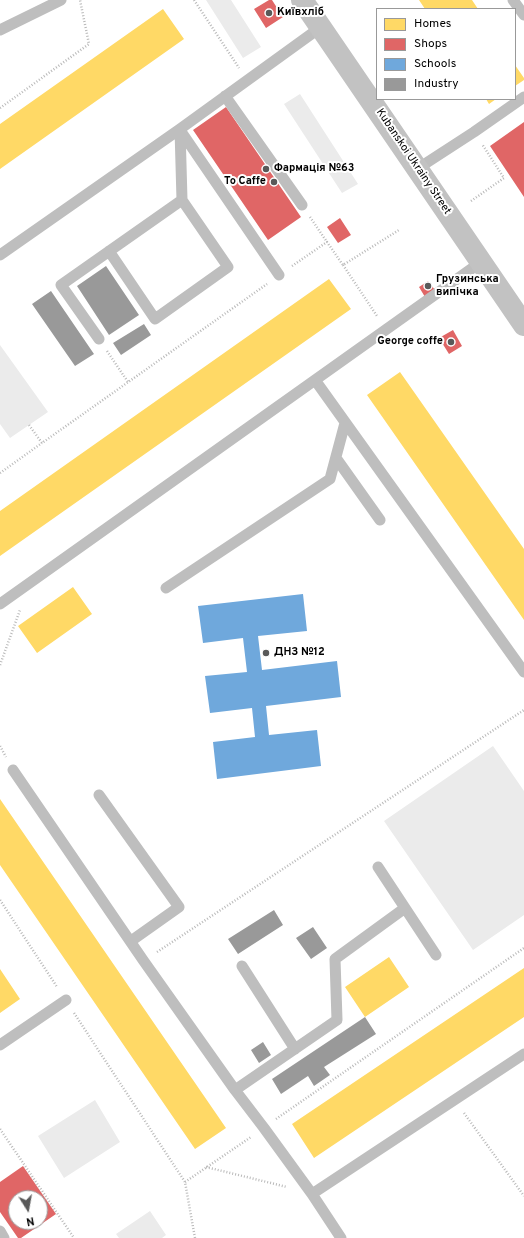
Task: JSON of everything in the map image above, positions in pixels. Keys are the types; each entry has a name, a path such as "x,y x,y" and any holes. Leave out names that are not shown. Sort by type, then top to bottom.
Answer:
{"street":[{"name":"Kubanskoi Ukrainy Street","path":"302,0 524,325"}],"lane":[{"path":"0,30 61,0"},
{"path":"514,0 524,15"},
{"path":"0,255 180,129 321,27"},
{"path":"225,96 302,205"},
{"path":"417,169 524,98"},
{"path":"109,251 155,319 228,267 182,200 180,129"},
{"path":"180,129 279,275"},
{"path":"99,339 61,285 182,200"},
{"path":"0,604 481,262"},
{"path":"314,380 524,672"},
{"path":"166,588 330,479 345,423"},
{"path":"336,458 380,520"},
{"path":"13,770 131,942 235,1090 312,1194 341,1238"},
{"path":"99,795 179,907 131,942"},
{"path":"378,867 436,955"},
{"path":"235,1090 337,1020 335,959 405,908"},
{"path":"242,966 296,1049"},
{"path":"0,1045 66,1000"},
{"path":"312,1194 524,1054"},
{"path":"0,1231 4,1238"}],"path":[{"path":"0,108 89,44 80,0"},
{"path":"194,0 247,80"},
{"path":"471,201 504,178 474,132"},
{"path":"302,205 386,330"},
{"path":"343,266 399,230"},
{"path":"0,473 327,242"},
{"path":"99,339 128,382"},
{"path":"29,425 42,443"},
{"path":"0,665 31,581"},
{"path":"144,960 524,710"},
{"path":"0,900 185,1182 195,1238"},
{"path":"185,1182 524,948"},
{"path":"454,1100 524,1196"},
{"path":"0,1129 74,1238"},
{"path":"206,1167 312,1194"}],"shaded area":[{"path":"206,0 231,0 261,47 243,58"},
{"path":"300,94 358,184 342,193 284,104"},
{"path":"0,345 48,412 10,438 0,424"},
{"path":"493,746 524,791 524,915 473,950 384,821"},
{"path":"95,1100 120,1142 64,1178 38,1136"},
{"path":"150,1211 166,1235 162,1238 119,1238 116,1234"}],"building: Homes":[{"path":"419,0 472,0 477,8 424,8"},
{"path":"163,9 184,39 0,169 0,124"},
{"path":"516,66 524,78 524,80 516,85"},
{"path":"487,100 495,100 489,104"},
{"path":"329,279 351,309 0,556 0,511"},
{"path":"400,372 524,549 524,620 367,395"},
{"path":"73,587 92,614 37,653 18,626"},
{"path":"0,799 226,1128 195,1149 0,865"},
{"path":"389,957 409,987 365,1017 345,987"},
{"path":"524,968 524,1017 314,1158 292,1124"},
{"path":"0,969 20,999 0,1013"}],"building: Shops":[{"name":"Київхліб","path":"269,0 272,0 283,17 266,28 254,9"},
{"path":"226,107 301,217 268,240 193,130"},
{"path":"524,122 524,197 490,146"},
{"path":"340,218 351,235 338,243 327,227"},
{"path":"428,281 435,290 425,297 419,287"},
{"name":"George coffe","path":"453,330 462,346 449,354 439,338"},
{"path":"23,1166 40,1190 8,1190 8,1224 0,1212 0,1182"},
{"path":"48,1202 56,1214 48,1219"},
{"path":"12,1230 33,1230 21,1238 18,1238"}],"building: Schools":[{"path":"303,594 307,631 258,636 262,670 337,661 341,697 266,706 269,735 317,730 321,766 217,779 213,742 255,737 252,708 210,713 205,676 247,672 243,638 203,643 198,606"}],"building: Industry":[{"path":"106,266 139,315 109,335 77,286"},
{"path":"51,291 94,354 75,366 32,304"},
{"path":"144,324 151,335 121,355 113,343"},
{"path":"274,910 283,925 238,954 228,939"},
{"path":"313,927 327,948 311,959 296,938"},
{"path":"365,1017 376,1034 324,1067 330,1075 314,1086 308,1076 281,1094 272,1079"},
{"path":"263,1042 271,1055 259,1063 251,1050"}],"place":[{"name":"Київхліб","path":"269,13"},
{"name":"Фармація №63","path":"266,169"},
{"name":"To Caffe","path":"274,182"},
{"name":"Грузинська випічка","path":"428,286"},
{"name":"George coffe","path":"451,342"},
{"name":"ДНЗ №12","path":"266,653"}]}
